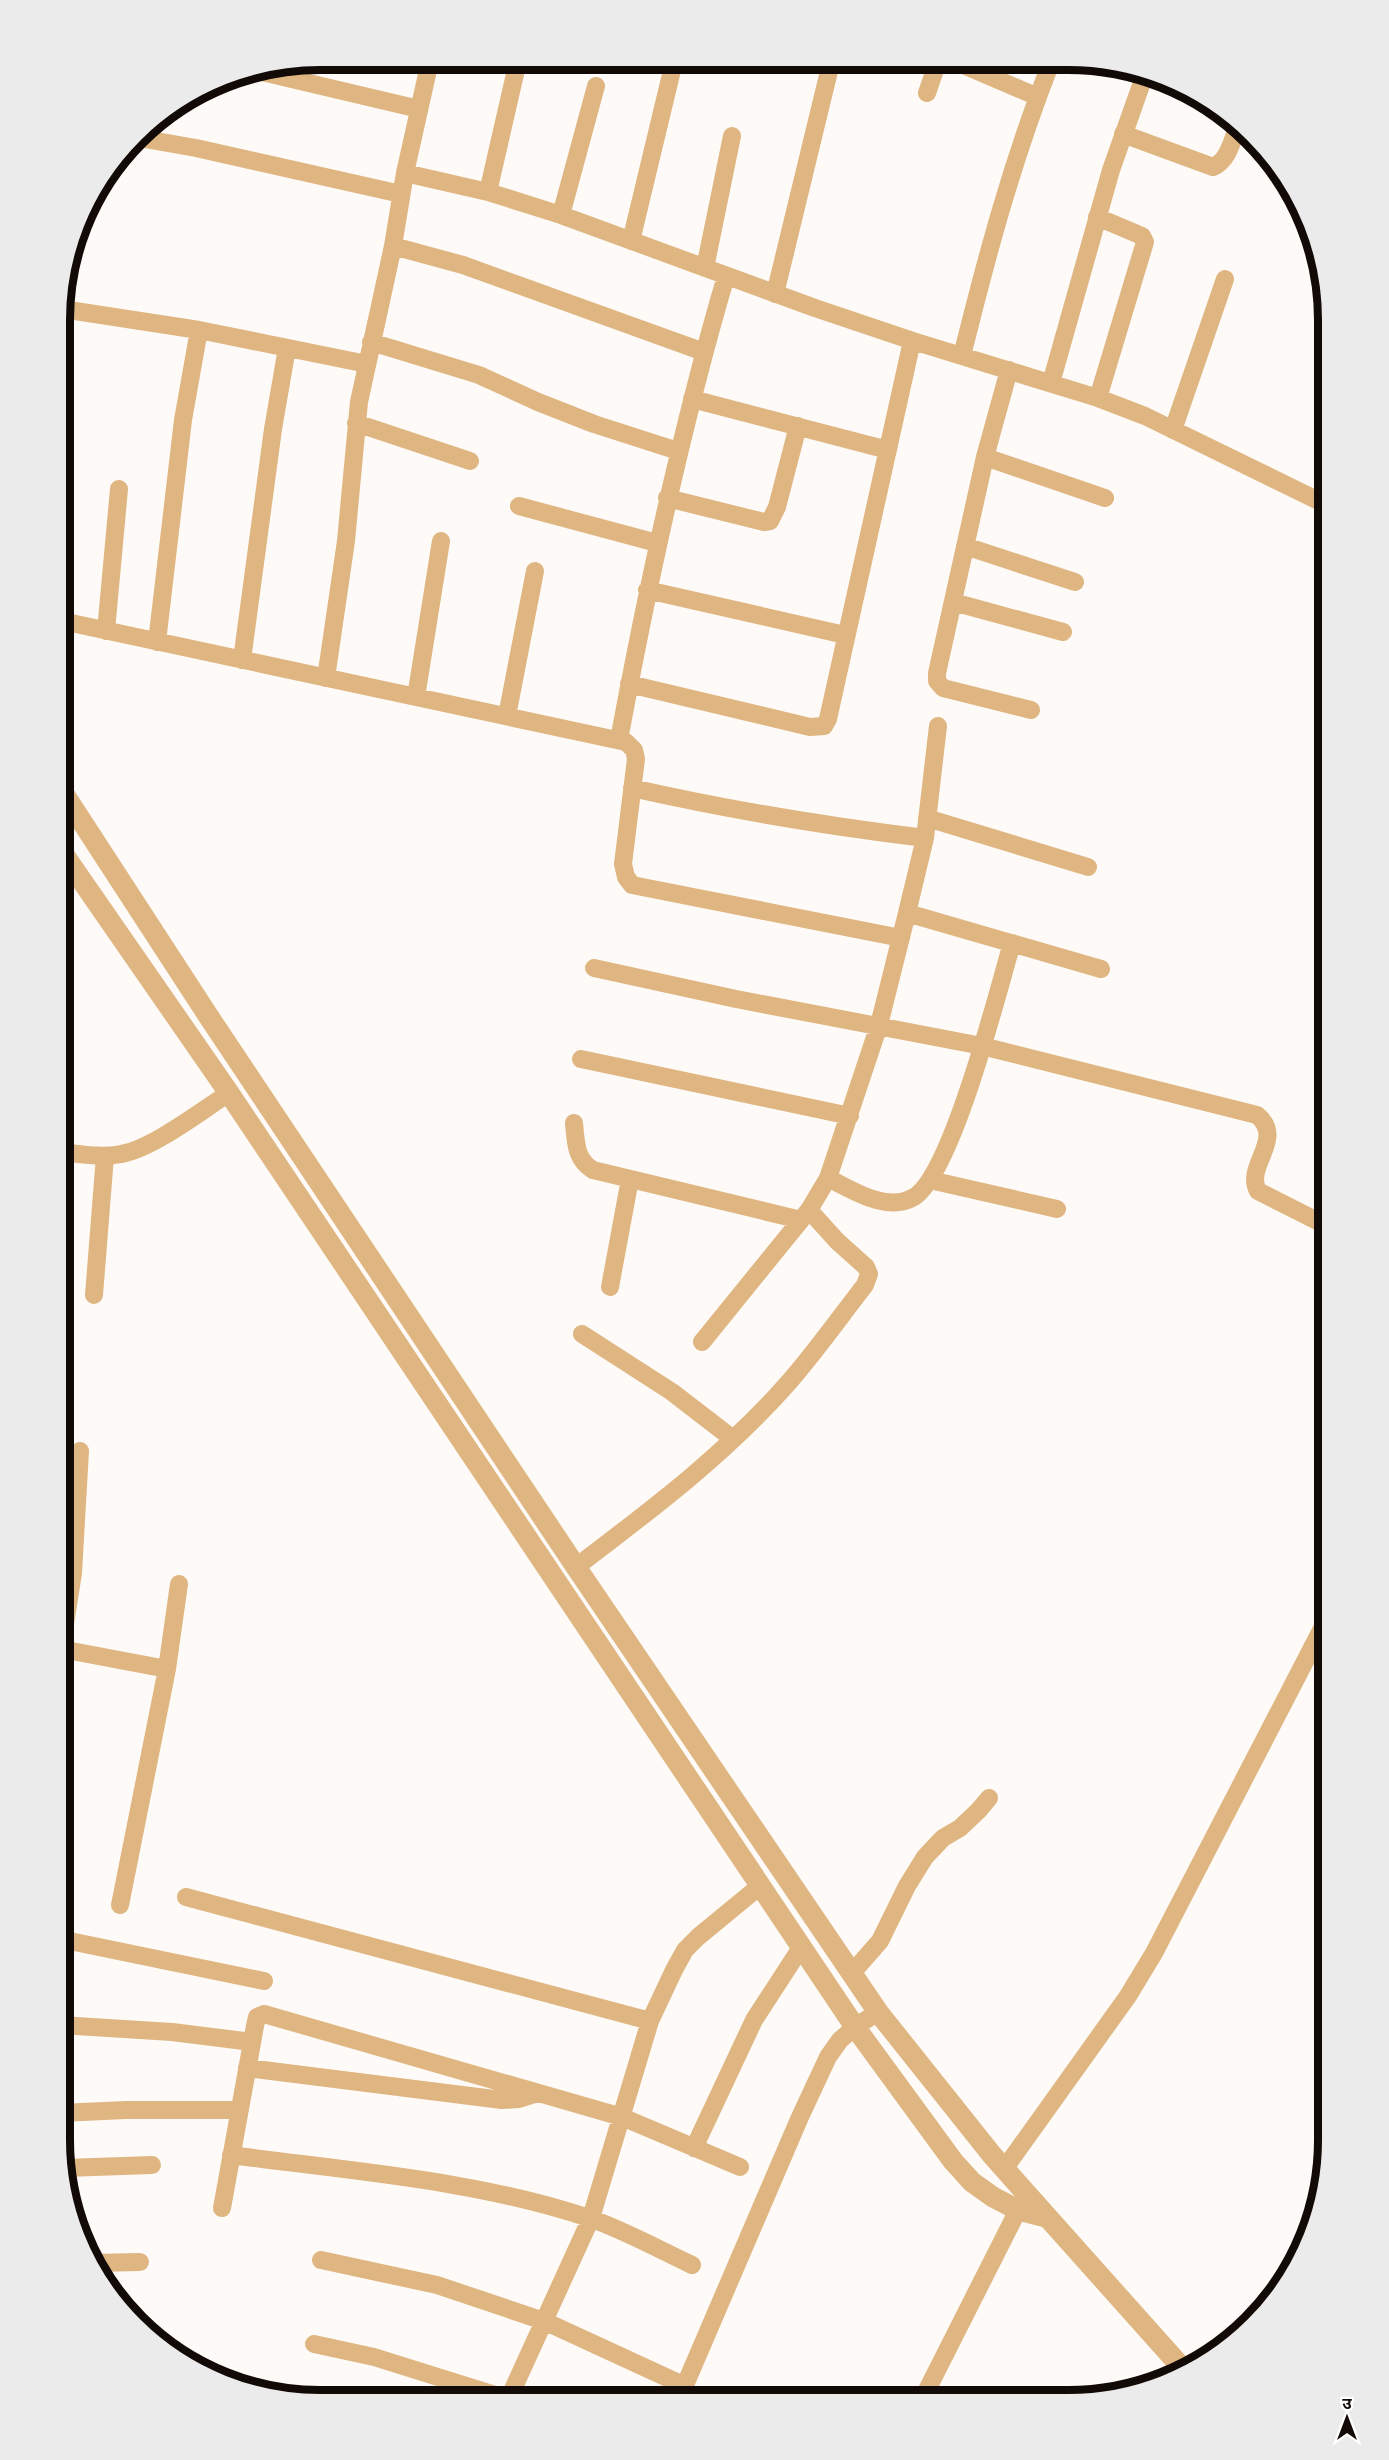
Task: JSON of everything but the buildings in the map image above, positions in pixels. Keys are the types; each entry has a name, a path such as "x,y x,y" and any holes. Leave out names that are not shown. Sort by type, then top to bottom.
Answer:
{"street":[{"path":"326,678 346,541 356,423 371,342 393,246 405,173 428,70"},
{"path":"488,192 516,70"},
{"path":"631,241 672,70"},
{"path":"775,294 829,70"},
{"path":"927,93 935,70"},
{"path":"976,70 1038,97"},
{"path":"962,356 994,226 1048,70"},
{"path":"273,75 419,109"},
{"path":"1051,383 1097,217 1142,82"},
{"path":"561,215 596,86"},
{"path":"1123,134 1213,166 1220,164 1224,159 1235,134"},
{"path":"705,268 732,136"},
{"path":"148,140 196,148 401,194"},
{"path":"405,173 488,192 561,215 775,294 912,341 1098,398 1173,430 1318,501"},
{"path":"1097,217 1142,236 1144,242 1098,398"},
{"path":"393,246 484,273 704,352"},
{"path":"619,740 647,590 678,451 726,276"},
{"path":"1173,430 1225,279"},
{"path":"71,310 199,330 367,364"},
{"path":"157,642 183,420 199,330"},
{"path":"629,684 715,706 817,728 824,726 828,719 912,341"},
{"path":"371,342 479,375 583,419 678,451"},
{"path":"242,660 287,348"},
{"path":"1009,370 985,457 937,681 943,688 1031,711"},
{"path":"692,399 888,450"},
{"path":"356,423 470,461"},
{"path":"668,498 764,522 770,521 777,507 798,426"},
{"path":"985,457 1106,498"},
{"path":"106,631 119,489"},
{"path":"519,506 657,543"},
{"path":"416,697 441,541"},
{"path":"965,546 1075,582"},
{"path":"507,716 534,571"},
{"path":"647,590 845,635"},
{"path":"953,602 1062,632"},
{"path":"70,623 626,742 633,750 636,759 623,864 626,877 632,885 901,938"},
{"path":"702,1342 805,1215 828,1178 879,1025 901,938 925,838 938,726"},
{"path":"632,788 712,806 822,826 925,838"},
{"path":"70,803 209,1017 576,1567 878,2012 1046,2217 1179,2364"},
{"path":"927,818 1088,867"},
{"path":"70,864 229,1093 855,2027 953,2161 972,2182 993,2197 1018,2210 1046,2217"},
{"path":"907,913 1101,969"},
{"path":"828,1178 865,1196 897,1202 914,1197 930,1180 946,1150 982,1046 1012,943"},
{"path":"594,968 736,999 982,1046 1257,1115 1265,1122 1269,1131 1256,1175 1255,1185 1258,1191 1318,1221"},
{"path":"581,1059 850,1116"},
{"path":"70,1153 105,1156 123,1154 145,1146 229,1093"},
{"path":"574,1123 578,1153 584,1164 593,1170 805,1215 866,1267 869,1274 865,1284 790,1382 734,1439 675,1492 576,1567"},
{"path":"94,1295 105,1156"},
{"path":"610,1287 630,1179"},
{"path":"930,1180 1057,1209"},
{"path":"582,1334 672,1392 734,1439"},
{"path":"70,1592 80,1451"},
{"path":"120,1905 167,1668 179,1584"},
{"path":"1005,2168 1128,1996 1154,1953 1318,1636"},
{"path":"70,1651 167,1668"},
{"path":"852,1973 880,1941 907,1886 925,1857 943,1838 960,1828 989,1798"},
{"path":"511,2390 591,2218 650,2021 685,1950 698,1936 760,1886"},
{"path":"186,1896 650,2021"},
{"path":"70,1941 264,1981"},
{"path":"694,2148 754,2020 802,1947"},
{"path":"683,2390 828,2057 840,2040 878,2012"},
{"path":"222,2208 257,2017 264,2014 622,2117 740,2167"},
{"path":"70,2026 172,2032 252,2042"},
{"path":"247,2068 501,2100 519,2099 538,2093"},
{"path":"70,2113 126,2110 239,2110"},
{"path":"231,2155 474,2189 524,2199 591,2218 692,2265"},
{"path":"72,2168 152,2165"},
{"path":"927,2390 1018,2210"},
{"path":"321,2260 437,2285 544,2321 678,2390"},
{"path":"103,2263 140,2262"},
{"path":"314,2344 374,2357 481,2390"}]}
